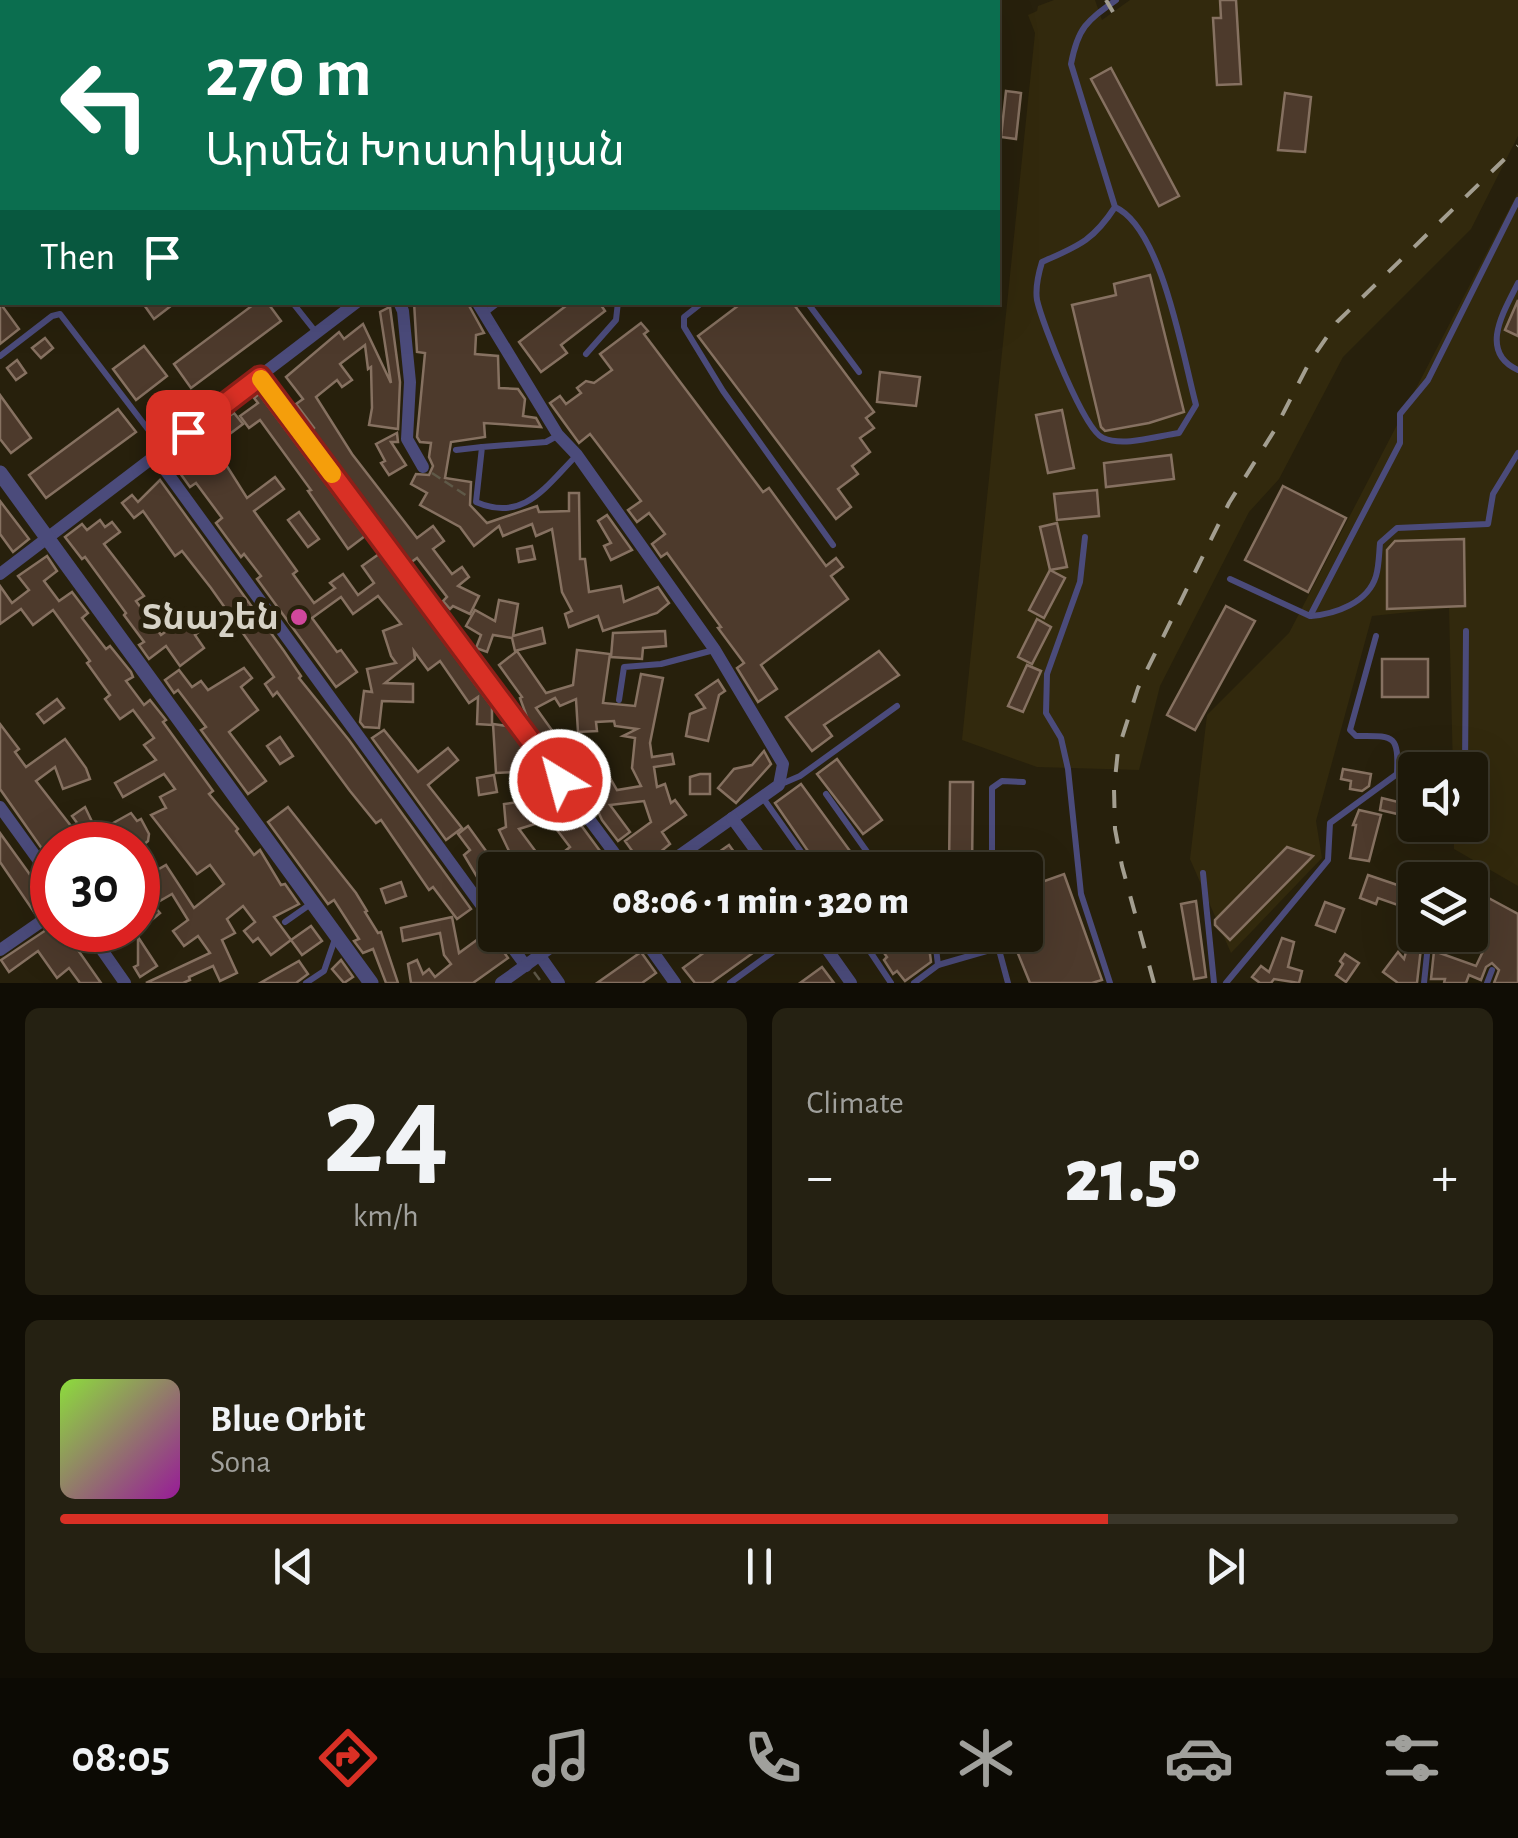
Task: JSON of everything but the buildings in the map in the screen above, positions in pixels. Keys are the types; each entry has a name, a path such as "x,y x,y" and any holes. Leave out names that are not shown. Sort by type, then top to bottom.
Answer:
{"street":[{"path":"0,574 352,305"},
{"path":"399,305 410,382 407,439 423,467"},
{"path":"481,308 558,435 577,455 715,650 783,764 779,786 684,852"},
{"path":"260,377 614,852"},
{"path":"159,453 478,900"},
{"path":"0,474 372,983"},
{"path":"0,806 30,849"},
{"path":"732,818 757,852"},
{"path":"0,950 30,929"},
{"path":"104,952 126,983"},
{"path":"516,952 526,966"},
{"path":"501,983 545,952"},
{"path":"653,952 674,983"},
{"path":"829,952 851,983"},
{"path":"540,956 560,983"}],"lane":[{"path":"1115,207 1086,243 1042,262 1037,299 1072,392 1095,434 1106,440 1128,440 1179,433 1196,406 1161,274 1142,231 1129,213 1115,207 1071,64 1075,42 1087,20 1116,0"},
{"path":"1310,616 1400,443 1400,414 1428,380 1518,200"},
{"path":"1518,283 1496,328 1497,349 1508,365 1518,370"},
{"path":"294,305 316,332"},
{"path":"586,354 616,320 618,305"},
{"path":"699,305 684,318 684,327 723,392 833,544"},
{"path":"808,305 859,372"},
{"path":"0,356 60,314 159,453"},
{"path":"456,450 546,442 558,435"},
{"path":"482,447 476,502 492,509 526,506 577,455"},
{"path":"1230,579 1310,616 1334,614 1355,602 1376,580 1380,544 1397,528 1488,524 1493,494 1518,453"},
{"path":"1086,537 1080,582 1046,674 1046,712 1061,738 1081,894 1110,983"},
{"path":"1465,752 1466,631"},
{"path":"1226,983 1328,860 1330,823 1397,774 1396,741 1388,736 1356,736 1350,730 1376,636"},
{"path":"618,700 624,667 661,664 715,650"},
{"path":"779,786 800,776 897,706"},
{"path":"992,852 992,788 1002,781 1023,782"},
{"path":"826,794 865,852"},
{"path":"762,796 801,852"},
{"path":"1203,873 1214,983"},
{"path":"285,922 314,903"},
{"path":"306,983 324,971 336,934"},
{"path":"730,983 773,952"},
{"path":"871,952 892,983"},
{"path":"936,952 938,965"},
{"path":"914,983 938,965 982,952"},
{"path":"997,952 1008,983"},
{"path":"1424,983 1427,952"},
{"path":"1487,983 1492,970"}],"path":[{"path":"423,467 476,502"}],"shaded area":[{"path":"1054,0 1095,0 1102,20 1130,0 1518,0 1518,136 1471,229 1343,357 1279,479 1249,512 1160,686 1139,770 1037,767 962,740 1035,33 1028,15"},
{"path":"1518,192 1518,886 1488,869 1488,862 1476,862 1454,849 1454,842 1488,842 1488,752 1453,752 1449,608 1372,616 1316,821 1322,858 1231,953 1190,859 1207,715 1289,633"}],"railway":[{"path":"1106,0 1113,12"},
{"path":"1154,983 1115,829 1118,750 1138,688 1229,503 1274,431 1309,363 1337,322 1518,146"}],"slow traffic":[{"path":"261,379 332,474"}],"place":[{"name":"Տնաշեն","path":"299,617"}],"route":[{"path":"188,432 260,377 560,780"}]}
